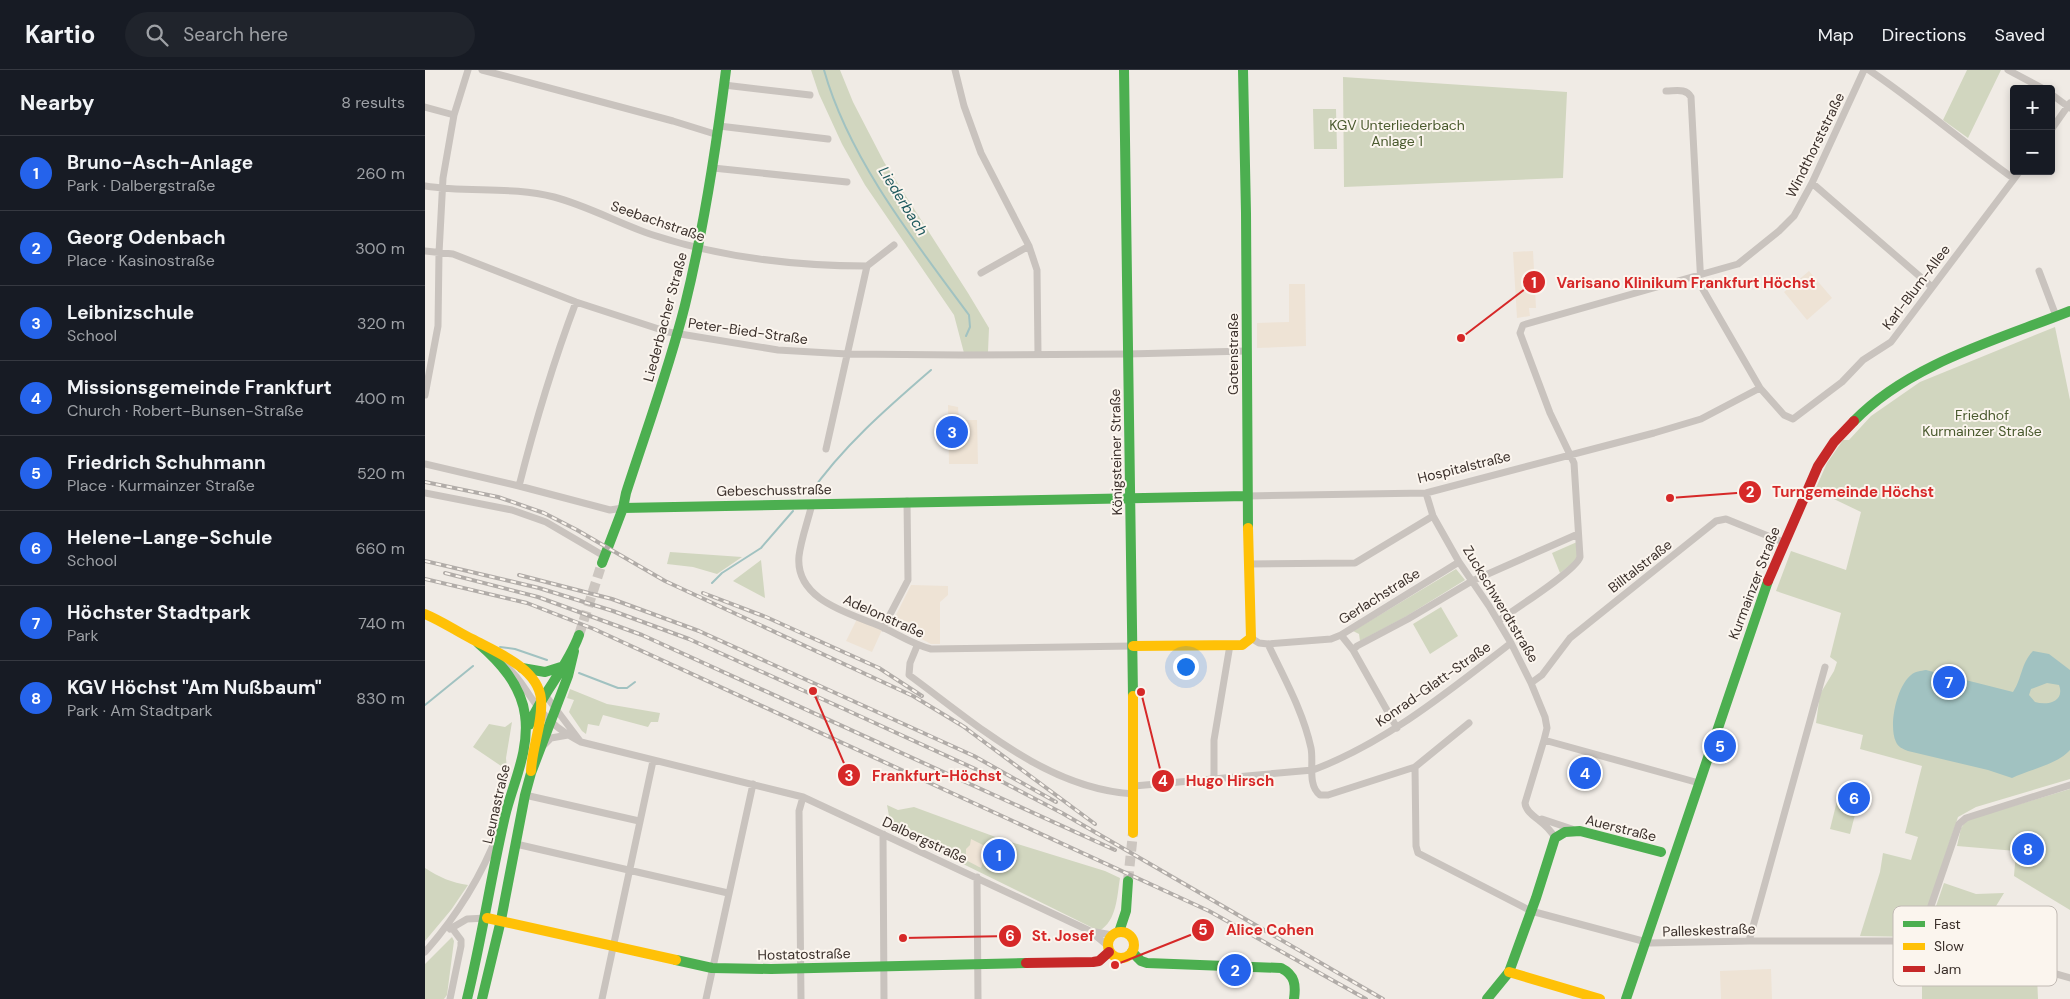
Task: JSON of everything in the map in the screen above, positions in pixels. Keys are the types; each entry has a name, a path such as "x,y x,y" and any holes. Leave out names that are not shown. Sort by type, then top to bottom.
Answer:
{"main road":[{"name":"Liederbacher Straße","path":"603,560 623,508 626,493 677,333 713,168 726,70"},
{"name":"Königsteiner Straße","path":"1125,70 1133,646 1133,833"},
{"name":"Gotenstraße","path":"1243,70 1246,213 1247,496 1251,638"},
{"name":"Kurmainzer Straße","path":"1626,999 1738,666 1783,542 1818,466 1834,442 1874,402 1906,379 1944,361 2070,311"},
{"name":"Hospitalstraße","path":"1130,497 1247,496"},
{"name":"Gebeschusstraße","path":"623,508 1130,497"},
{"path":"425,614 500,654 519,668 536,684 540,692 539,705"},
{"path":"526,734 539,705 574,651 579,635"},
{"path":"1133,646 1230,646 1243,644 1251,638"},
{"name":"Leunastraße","path":"469,999 487,918 506,814 526,734 525,716 519,693 506,671 479,643"},
{"name":"Leunastraße","path":"482,998 501,920 525,795 531,773 568,676 574,651"},
{"path":"519,668 545,672 564,666"},
{"name":"Leunastraße","path":"531,773 531,757 539,705"},
{"name":"Auerstraße","path":"1555,838 1561,833 1574,830 1661,852"},
{"path":"1487,999 1509,972 1555,838"},
{"path":"1669,872 1666,859 1661,852 1671,847 1680,839"},
{"path":"1126,911 1108,948 1115,958 1123,959 1132,952 1134,944 1126,911 1128,881"},
{"name":"Hostatostraße","path":"487,918 712,968 1093,962 1099,961 1108,948"},
{"path":"1116,933 1131,936"},
{"path":"1132,952 1141,961 1147,963 1281,968 1288,971 1294,979 1294,999"},
{"path":"1509,972 1600,999"}],"street":[{"path":"425,394 427,372 438,326 442,188 454,115 468,70"},
{"path":"482,70 718,131 828,139"},
{"path":"955,70 964,106 981,153 1029,246 1037,270 1038,354"},
{"name":"Windthorststraße","path":"1571,454 1550,413 1521,333 1523,325 1738,264 1779,231 1794,216 1812,184 1864,70"},
{"path":"1869,70 2013,178"},
{"path":"2008,70 2036,85"},
{"path":"724,85 811,94"},
{"path":"1666,92 1683,91 1688,93 1691,98 1701,286 1760,388"},
{"path":"2055,97 2069,106 2055,125"},
{"path":"425,107 454,115"},
{"path":"713,168 847,182"},
{"name":"Karl-Blum-Allee","path":"1760,388 1784,415 1793,419 1842,382 1863,360 1891,342 2016,175"},
{"path":"1812,184 1932,287"},
{"name":"Seebachstraße","path":"425,186 520,192 554,197 652,235 697,248 743,258 787,263 867,266"},
{"path":"826,449 867,266 894,245"},
{"path":"981,273 1029,246"},
{"name":"Peter-Bied-Straße","path":"425,250 453,254 576,302 677,333 777,350 847,354 1128,354 1247,351"},
{"path":"2039,271 2056,316"},
{"path":"519,486 536,418 576,302"},
{"name":"Hospitalstraße","path":"1247,496 1426,493 1701,419 1760,388"},
{"path":"1498,621 1578,563 1580,557 1575,463 1571,454"},
{"name":"Gebeschusstraße","path":"425,464 610,510 623,508"},
{"path":"425,493 521,513 546,522 603,560"},
{"name":"Zuckschwerdtstraße","path":"1426,493 1433,516 1459,562 1511,643 1545,717 1547,728 1525,804 1528,812 1548,826 1555,838"},
{"path":"883,628 908,580 907,501"},
{"name":"Adelonstraße","path":"812,504 799,557 805,583 825,603 883,628 917,646 931,649 1133,646"},
{"path":"1248,564 1355,563 1433,516"},
{"name":"Billtalstraße","path":"1531,683 1542,675 1570,638 1716,521 1725,519 1783,542"},
{"path":"1353,650 1471,581 1578,534"},
{"name":"Gerlachstraße","path":"1251,638 1259,643 1268,644 1331,639 1341,635 1459,562"},
{"path":"1341,635 1353,650 1397,728"},
{"name":"Konrad-Glatt-Straße","path":"917,646 910,663 909,675 1001,743 1036,764 1082,784 1105,790 1134,790 1313,770 1331,763 1397,728 1511,643"},
{"path":"1268,644 1306,724 1313,758 1313,786 1322,796 1415,767 1469,723"},
{"path":"1214,780 1214,740 1230,646"},
{"path":"495,659 507,666 522,681 539,705 565,721 581,742"},
{"path":"1749,941 1825,667"},
{"path":"539,705 553,713"},
{"name":"Dalbergstraße","path":"553,713 568,735 581,742 803,797 1090,931 1108,948"},
{"path":"541,748 551,738 568,735"},
{"path":"1544,740 1699,783"},
{"path":"602,999 653,761"},
{"name":"Palleskestraße","path":"1415,767 1416,846 1419,853 1531,911 1654,944 1893,940"},
{"path":"706,999 753,784"},
{"path":"1931,906 1959,824 1966,818 2070,785"},
{"path":"525,795 639,821"},
{"path":"801,999 799,811 803,797"},
{"path":"425,952 441,934 477,879 506,814"},
{"name":"Auerstraße","path":"1537,817 1574,830"},
{"path":"883,834 884,999"},
{"path":"516,844 728,893"},
{"path":"977,877 978,999"},
{"path":"441,934 467,919 487,918"},
{"path":"450,999 461,946 461,940 452,928"},
{"name":"Dalbergstraße","path":"1090,931 1116,933"},
{"name":"Palleskestraße","path":"2057,974 2070,978"}],"green space":[{"path":"811,70 840,70 853,102 884,162 989,328 988,352 964,353 954,315 865,185 842,144 819,94"},
{"path":"1967,70 2001,70 1968,138 1943,120"},
{"name":"KGV Unterliederbach Anlage 1","path":"1343,77 1567,92 1563,178 1344,187"},
{"path":"1313,109 1336,109 1337,149 1314,149"},
{"name":"Friedhof Kurmainzer Straße","path":"2055,327 2070,400 2070,779 1976,807 1958,817 1928,906 1893,906 1893,937 1860,936 1880,872 1883,853 1911,860 1918,837 1905,833 1922,766 1860,749 1863,735 1816,723 1820,694 1834,671 1837,662 1830,657 1841,613 1776,591 1791,551 1846,570 1861,512 1815,490 1827,463 1843,440 1849,440 1871,416 1920,382"},
{"path":"1577,542 1578,559 1560,573 1552,553"},
{"path":"670,552 742,557 717,574 693,567 667,564"},
{"path":"761,560 765,598 733,581"},
{"path":"1456,569 1465,580 1405,617 1360,641 1359,634 1353,631"},
{"path":"1441,607 1458,636 1430,654 1413,624"},
{"path":"570,689 607,704 660,713 658,722 651,722 648,727 603,715 599,726 588,724 586,734 569,712 574,700 567,698"},
{"path":"512,722 506,758 507,770 473,747 489,724 505,727"},
{"path":"2070,789 2070,910 2014,876 2016,851 1957,846 1961,828 1967,820"},
{"path":"1837,801 1857,807 1850,834 1830,829"},
{"path":"887,805 898,810 914,807 1001,839 1105,871 1120,878 1113,915 1105,927 1099,931 898,832 891,827"},
{"path":"425,868 446,879 468,885 451,910 425,941"},
{"path":"1944,883 1976,894 2004,893 1996,906 1936,906"},
{"path":"452,937 454,941 447,995 444,999 425,999 425,964"},
{"path":"1922,986 2037,986 2038,999 1922,999"}],"shaded area":[{"path":"1533,251 1536,308 1529,308 1530,316 1517,318 1513,252"},
{"path":"1809,271 1832,298 1807,320 1784,292"},
{"path":"1289,284 1305,284 1306,346 1257,348 1257,323 1289,322"},
{"path":"948,405 958,407 959,420 977,420 978,464 949,464"},
{"path":"911,585 948,586 948,595 940,602 940,644 931,644 901,628 894,619"},
{"path":"857,619 882,630 872,652 846,641"},
{"path":"971,839 991,849 986,854 981,868 962,858 966,856 966,849 970,845"},
{"path":"1771,969 1772,999 1721,999 1720,971"}],"water":[{"path":"2033,651 2049,654 2070,670 2070,750 2065,755 2051,763 2012,778 1988,770 1908,751 1897,744 1893,726 1895,706 1906,680 1913,674 1926,670 2013,692","holes":["2047,683 2059,685 2060,695 2050,703 2035,702 2029,695 2031,689"]}],"waterway":[{"name":"Liederbach","path":"824,70 835,103 867,167 906,229 969,315 970,327 966,336"},
{"name":"Liederbach","path":"809,495 851,444 931,370"},
{"name":"Liederbach","path":"712,583 722,573 761,548 793,511"},
{"name":"Liederbach","path":"500,647 515,649 547,660"},
{"name":"Liederbach","path":"425,705 473,666"},
{"name":"Liederbach","path":"579,673 618,688 627,688 635,682"}],"tunnel":[{"path":"579,635 602,563"},
{"path":"1128,881 1133,833"}],"railway":[{"path":"425,482 498,497 544,513 665,581 913,696 966,728"},
{"path":"425,561 539,588 613,611 689,639 842,708 995,778 1062,813 1383,999"},
{"path":"445,573 538,597 642,635 1115,850"},
{"path":"519,575 612,599 699,631 974,756 1056,802"},
{"path":"425,579 527,603 594,629 1209,911 1366,999"},
{"path":"703,593 766,617 879,668 922,696"},
{"path":"960,724 1095,824"}],"traffic: fast":[{"path":"602,563 623,508 626,493 679,329 698,247 709,188 726,70"},
{"path":"1124,70 1133,696"},
{"path":"1243,70 1248,528"},
{"path":"1854,421 1876,401 1927,369 1984,344 2070,311"},
{"path":"623,508 1247,496"},
{"path":"1626,999 1768,581"},
{"path":"529,725 534,713 568,658 579,635"},
{"path":"467,999 505,816 523,754 526,728 523,704 514,684 494,658 478,643"},
{"path":"482,999 501,920 525,795 531,773 568,676 574,651"},
{"path":"522,668 545,672 564,666"},
{"path":"1487,999 1509,972 1536,898 1555,838 1565,832 1580,831 1661,852"},
{"path":"1119,932 1126,911 1128,881"},
{"path":"1132,952 1141,961 1147,963 1281,968 1292,977 1295,989 1294,999"},
{"path":"676,960 712,968 771,969 1026,963"}],"traffic: slow":[{"path":"1133,646 1242,645 1251,638 1248,528"},
{"path":"425,614 504,656 532,678 538,688 541,708 531,771"},
{"path":"1133,696 1133,833"},
{"path":"487,918 676,960"},
{"path":"1121,932 1131,935 1134,945 1131,955 1121,958 1111,955 1108,945 1111,935 1121,932"},
{"path":"1509,972 1600,999"}],"traffic: jam":[{"path":"1768,581 1818,466 1834,442 1854,421"},
{"path":"1026,963 1093,962 1099,961 1109,952"}],"place":[{"name":"Varisano Klinikum Frankfurt Höchst","path":"1461,338"},
{"name":"Leibnizschule","path":"952,432"},
{"name":"Turngemeinde Höchst","path":"1670,498"},
{"name":"Höchster Stadtpark","path":"1949,682"},
{"name":"Frankfurt-Höchst","path":"813,691"},
{"name":"Hugo Hirsch","path":"1141,692"},
{"name":"Friedrich Schuhmann","path":"1720,746"},
{"name":"Missionsgemeinde Frankfurt","path":"1585,773"},
{"name":"Helene-Lange-Schule","path":"1854,798"},
{"name":"KGV Höchst \"Am Nußbaum\"","path":"2028,849"},
{"name":"Bruno-Asch-Anlage","path":"999,855"},
{"name":"St. Josef","path":"903,938"},
{"name":"Alice Cohen","path":"1115,965"},
{"name":"Georg Odenbach","path":"1235,970"}]}
